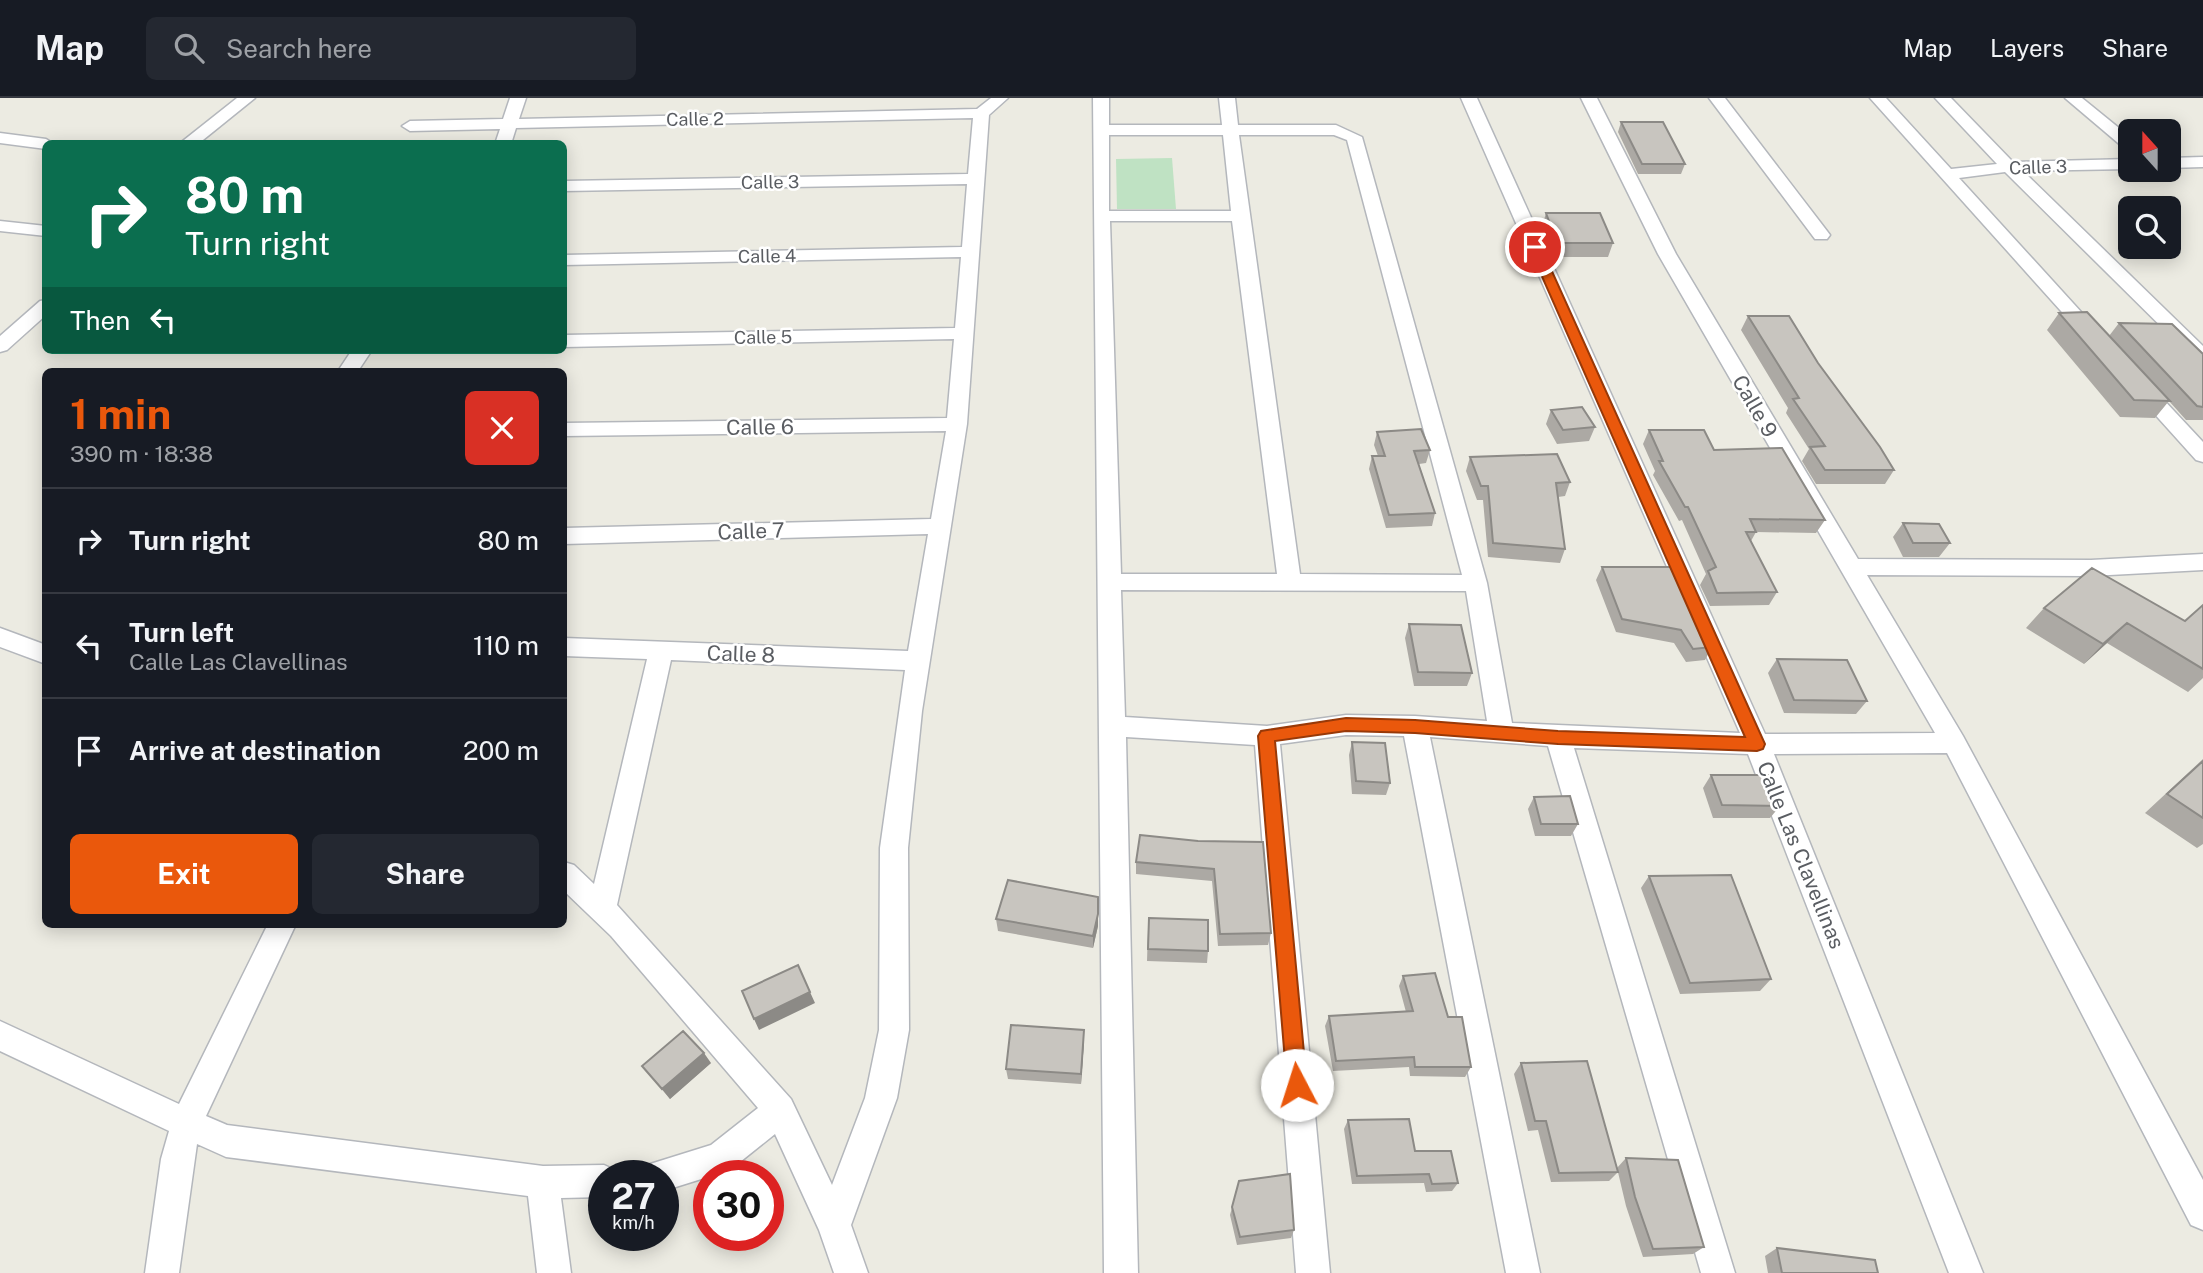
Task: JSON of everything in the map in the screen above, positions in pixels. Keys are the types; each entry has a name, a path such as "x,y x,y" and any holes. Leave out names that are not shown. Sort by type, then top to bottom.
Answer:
{"street":[{"path":"192,140 247,98"},
{"path":"504,140 519,98"},
{"path":"1101,98 1121,1273"},
{"path":"1227,98 1240,216 1290,584"},
{"name":"Calle Las Clavellinas","path":"1469,98 1757,744 1966,1273"},
{"name":"Calle 9","path":"1589,98 1667,254 1954,743 2192,1170 2203,1213"},
{"path":"1717,98 1821,235"},
{"path":"1878,98 2106,348"},
{"path":"1943,98 2009,167 2203,357"},
{"path":"2073,98 2118,135"},
{"path":"834,1225 881,1098 894,1030 894,848 939,526 949,482 957,424 976,179 990,106"},
{"name":"Calle 2","path":"410,126 990,106"},
{"path":"1102,130 1336,130 1354,137 1476,583 1501,733"},
{"path":"3,141 42,144"},
{"path":"2181,163 2203,162"},
{"name":"Calle 3","path":"1947,174 2009,167 2118,164"},
{"name":"Calle 3","path":"567,186 976,179"},
{"path":"1101,216 1240,216"},
{"path":"2,228 42,231"},
{"name":"Calle 4","path":"567,260 970,251"},
{"path":"0,346 42,309"},
{"name":"Calle 5","path":"567,341 963,333"},
{"path":"2124,369 2199,445"},
{"name":"Calle 6","path":"567,429 957,424"},
{"name":"Calle 7","path":"567,536 939,526"},
{"path":"1849,567 2091,568 2203,562"},
{"path":"1109,582 1476,583"},
{"path":"0,637 42,653"},
{"name":"Calle 8","path":"567,647 919,661"},
{"path":"602,909 661,651"},
{"path":"1112,726 1267,736 1346,724 1415,726 1558,737 1757,744 1954,743"},
{"path":"1415,726 1523,1273"},
{"path":"1267,736 1313,1273"},
{"path":"1558,737 1718,1273"},
{"path":"567,877 602,909 780,1110 834,1225 851,1273"},
{"path":"162,1273 177,1159 187,1122 280,928"},
{"path":"0,1035 80,1075 226,1141 543,1182 588,1181"},
{"path":"679,1170 719,1159 780,1110"},
{"path":"543,1182 554,1273"}],"green space":[{"path":"1172,158 1176,209 1117,209 1116,159"}],"building":[{"path":"1621,122 1663,122 1685,164 1642,164"},
{"path":"1546,213 1600,213 1613,243 1557,243"},
{"path":"2087,312 2170,401 2134,400 2059,313"},
{"path":"1748,316 1789,316 1818,363 1894,470 1825,470 1810,447 1825,446 1793,399 1799,398"},
{"path":"2119,323 2172,324 2203,354 2203,407 2197,406"},
{"path":"1582,407 1595,427 1563,430 1551,410"},
{"path":"1421,429 1430,450 1414,451 1435,513 1389,515 1372,456 1385,456 1377,432"},
{"path":"1649,430 1704,430 1714,450 1782,448 1825,520 1750,519 1756,532 1746,532 1777,592 1717,593 1708,571 1716,567 1688,507 1685,507 1659,461 1663,461"},
{"path":"1557,454 1570,482 1556,483 1565,549 1493,543 1488,486 1481,486 1470,457"},
{"path":"1903,523 1939,524 1950,543 1913,543"},
{"path":"1602,567 1677,567 1688,593 1685,594 1712,647 1693,649 1681,630 1622,619"},
{"path":"2092,568 2185,621 2203,605 2203,669 2127,623 2103,644 2044,608"},
{"path":"1409,624 1461,625 1472,673 1418,672"},
{"path":"1777,659 1847,660 1867,701 1794,700"},
{"path":"1352,742 1385,743 1390,783 1356,781"},
{"path":"2203,761 2203,818 2167,794"},
{"path":"1711,775 1768,775 1780,806 1722,805"},
{"path":"1570,796 1578,824 1541,824 1534,797"},
{"path":"1140,835 1198,841 1263,842 1271,933 1220,934 1214,869 1136,862"},
{"path":"1731,875 1771,979 1690,983 1649,876"},
{"path":"1008,880 1098,897 1098,914 1093,936 996,919"},
{"path":"1149,918 1208,920 1208,951 1148,949"},
{"path":"798,965 810,992 754,1019 742,991"},
{"path":"1435,973 1448,1017 1462,1017 1471,1067 1415,1067 1414,1057 1336,1061 1329,1016 1413,1011 1403,976"},
{"path":"1011,1025 1084,1030 1081,1074 1006,1069"},
{"path":"683,1031 704,1053 662,1089 642,1066"},
{"path":"1587,1061 1618,1172 1559,1173 1546,1121 1535,1121 1521,1063"},
{"path":"1409,1119 1415,1151 1451,1151 1458,1183 1432,1184 1429,1174 1357,1176 1348,1120"},
{"path":"1626,1158 1678,1160 1704,1247 1653,1249 1635,1197"},
{"path":"1290,1174 1294,1230 1240,1237 1232,1207 1239,1181"},
{"path":"1777,1248 1875,1260 1878,1273 1782,1273"}],"route":[{"path":"1297,1085 1267,736 1346,724 1415,726 1558,737 1757,744 1535,247"}]}
